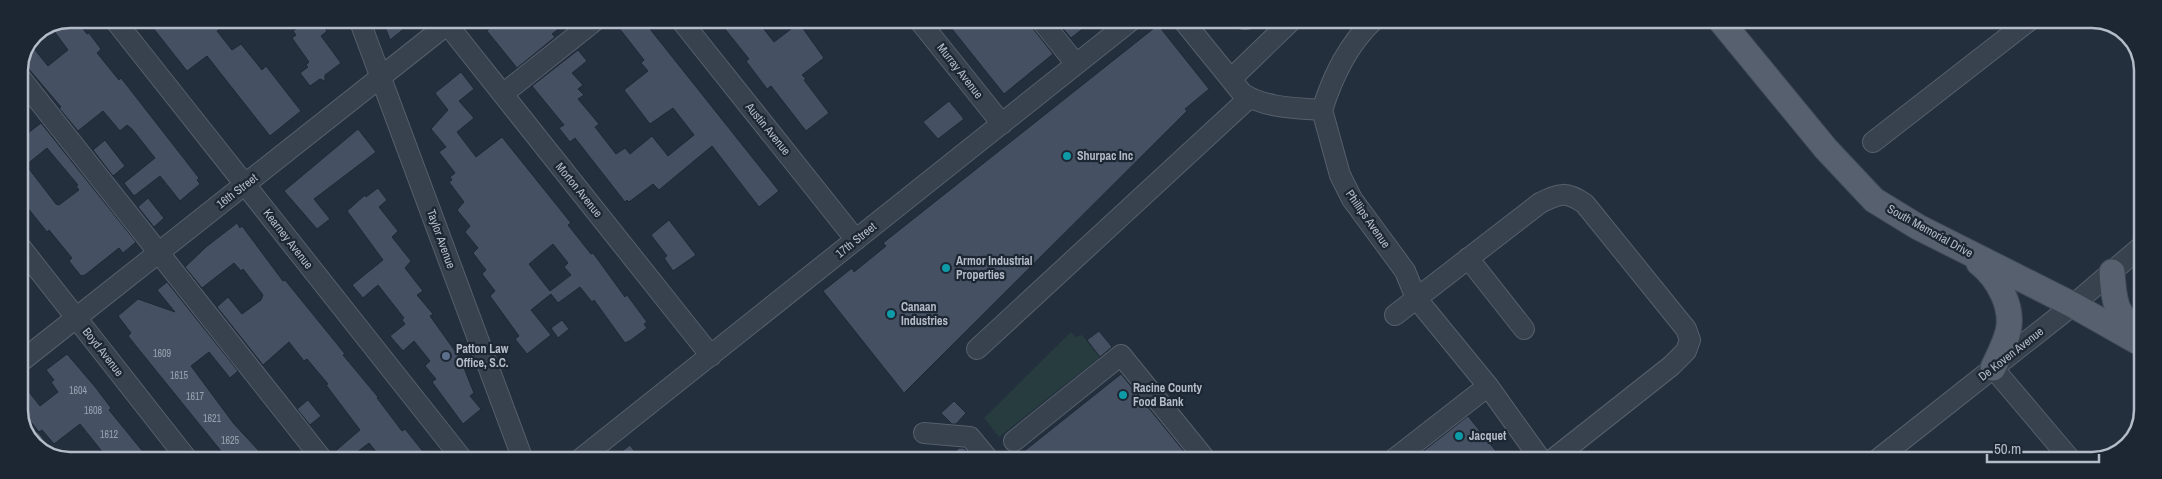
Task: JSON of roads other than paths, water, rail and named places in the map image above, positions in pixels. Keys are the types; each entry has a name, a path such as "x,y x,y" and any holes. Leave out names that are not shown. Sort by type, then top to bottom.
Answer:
{"main road":[{"name":"South Memorial Drive","path":"1727,28 1826,149 1874,200 1918,227 2073,305 2134,339"},
{"path":"1966,251 1984,267 2001,290 2008,308 2008,331 1993,368"},
{"path":"2112,272 2114,302 2126,323 2134,331"}],"street":[{"name":"Kearney Avenue","path":"121,28 457,452"},
{"name":"Taylor Avenue","path":"362,28 519,452"},
{"name":"16th Street","path":"28,356 442,28"},
{"name":"Morton Avenue","path":"454,28 503,94 711,356"},
{"path":"503,94 586,28"},
{"name":"Austin Avenue","path":"687,28 856,240"},
{"name":"Murray Avenue","path":"925,28 1002,124"},
{"path":"1047,28 1076,64"},
{"name":"17th Street","path":"589,452 1122,28"},
{"path":"1189,28 1231,80 1249,98 1280,106 1322,110 1332,80 1346,55 1366,28"},
{"path":"1231,80 1284,28"},
{"path":"1873,142 2020,28"},
{"path":"28,87 316,452"},
{"path":"977,349 1249,98"},
{"name":"Phillips Avenue","path":"1322,110 1340,175 1352,199 1405,270 1416,298 1488,386 1536,452"},
{"path":"1395,315 1540,203 1556,195 1571,194 1585,204 1686,329 1690,340 1686,351 1671,366 1562,452"},
{"name":"De Koven Avenue","path":"1887,452 2073,305 2134,253"},
{"name":"Boyd Avenue","path":"28,257 181,452"},
{"path":"1468,258 1524,329"},
{"path":"1014,441 1121,355 1200,452"},
{"path":"1993,368 2064,452"},
{"path":"1403,452 1488,386"},
{"path":"924,433 970,437 982,452"}],"place":[{"name":"Shurpac Inc","path":"1067,156"},
{"name":"Armor Industrial Properties","path":"946,268"},
{"name":"Canaan Industries","path":"891,314"},
{"name":"Patton Law Office, S.C.","path":"446,356"},
{"name":"Racine County Food Bank","path":"1123,395"},
{"name":"Jacquet","path":"1459,436"}]}
